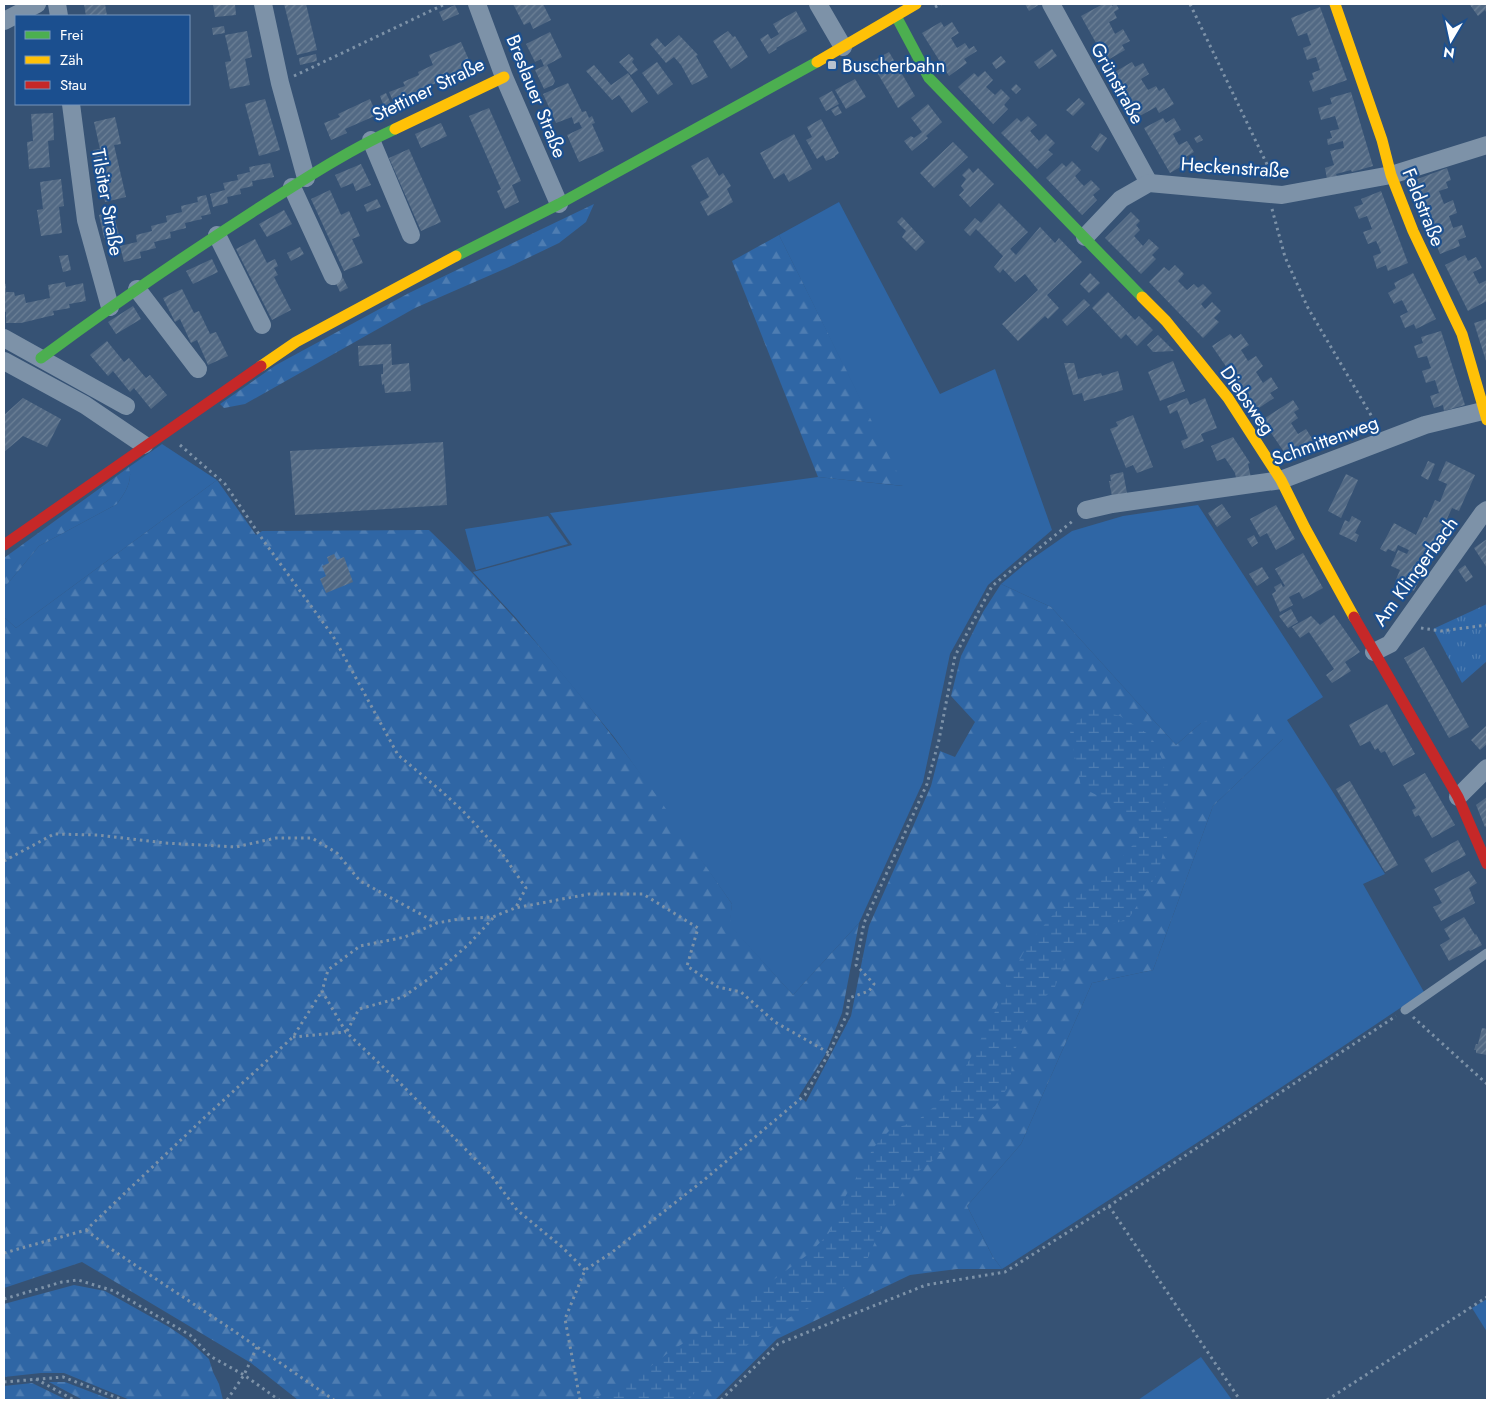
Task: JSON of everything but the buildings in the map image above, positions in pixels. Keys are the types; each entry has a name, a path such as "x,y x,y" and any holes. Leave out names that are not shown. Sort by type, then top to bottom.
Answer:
{"street":[{"path":"16,15 37,4"},
{"path":"263,4 299,182 333,276"},
{"name":"Breslauer Straße","path":"477,4 504,77 559,204"},
{"path":"818,4 843,47"},
{"path":"4,545 144,445 296,342 478,244 559,204 843,47 916,4"},
{"name":"Grünstraße","path":"1051,4 1149,182"},
{"name":"Feldstraße","path":"1335,4 1382,140 1391,175 1413,232 1462,334 1487,414"},
{"name":"Diebsweg","path":"896,16 929,78 1166,321 1222,390 1281,480 1305,528 1374,652 1458,797 1487,864"},
{"name":"Stettiner Straße","path":"41,358 110,307 299,182 371,140 504,77"},
{"name":"Tilsiter Straße","path":"70,105 86,220 110,307"},
{"name":"Stettiner Straße","path":"371,140 411,235"},
{"name":"Heckenstraße","path":"1149,182 1275,195 1391,175 1487,145"},
{"path":"1085,238 1122,199 1149,182"},
{"path":"217,235 262,325"},
{"path":"137,289 198,369"},
{"path":"4,338 126,406"},
{"path":"4,361 85,405 144,445"},
{"name":"Schmittenweg","path":"1086,510 1112,504 1281,480 1425,425 1487,414"},
{"name":"Am Klingerbach","path":"1374,652 1390,644 1487,510"},
{"path":"1458,797 1487,768"}],"lane":[{"path":"1405,1010 1487,953"}],"path":[{"path":"280,83 445,4"},
{"path":"1190,4 1275,195 1286,257 1308,308 1386,440"},
{"path":"164,432 225,484 333,636 398,755 462,810 501,852 526,888 515,908"},
{"path":"580,1400 566,1319 585,1270 611,1253 704,1180 806,1094 829,1053 847,1014 849,998 869,991 874,984 856,965 864,923 927,784 939,740 955,656 992,586 1086,510"},
{"path":"1404,624 1441,631 1487,625"},
{"path":"4,861 54,834 98,834 165,843 236,847 276,838 312,838 337,853 360,881 437,923"},
{"path":"4,1253 86,1230 293,1037 322,991 328,970 360,946 404,937 437,923 459,919 493,917 515,908 589,894 643,894 698,928 687,966 718,987 741,992 775,1022 829,1053"},
{"path":"346,1032 359,1009 403,997 434,975 470,943 493,917"},
{"path":"322,991 346,1032 399,1082 491,1175 517,1210 562,1247 585,1270"},
{"path":"721,1400 778,1344 926,1285 1005,1272 1109,1206 1405,1010 1487,1084"},
{"path":"293,1037 346,1032"},
{"path":"1109,1206 1240,1400"},
{"path":"86,1230 334,1400"},
{"path":"4,1299 62,1282 78,1280 114,1291 190,1335 210,1356 244,1375 279,1400"},
{"path":"1327,1400 1487,1297"},
{"path":"227,1400 244,1375 257,1347"},
{"path":"4,1382 63,1377 123,1400"},
{"path":"36,1379 74,1400"}],"green space":[{"path":"839,202 940,394 995,369 1052,530 988,585 950,654 923,782 859,923 793,995 729,925 732,904 614,737 516,618 473,572 572,545 550,513 818,477 903,486 779,235"},
{"path":"594,204 586,222 559,243 415,308 245,404 224,408 220,404 276,365 409,293"},
{"path":"779,235 904,486 818,477 732,261"},
{"path":"162,444 217,480 16,628 4,617 4,588 39,546 117,504 129,482 129,467"},
{"path":"129,467 129,482 117,504 39,546 4,588 4,558"},
{"path":"217,480 256,535 262,531 429,530 502,604 548,656 629,757 732,904 730,925 793,995 859,923 842,1013 825,1055 799,1096 806,1102 851,1016 869,926 931,786 940,751 955,757 975,722 951,696 961,656 983,612 1001,584 1051,607 1176,745 1201,723 1227,713 1265,713 1275,722 1283,739 1213,806 1153,970 1092,983 1021,1144 967,1206 993,1257 1002,1269 957,1269 910,1275 777,1339 715,1400 298,1400 251,1363 82,1262 4,1288 4,617 16,628"},
{"path":"1198,505 1323,697 1287,720 1385,874 1363,884 1424,992 1267,1097 1002,1269 993,1257 967,1206 1021,1144 1092,983 1153,970 1213,806 1283,739 1201,723 1176,745 1051,607 1001,584 1026,563 1072,531 1123,516"},
{"path":"548,516 568,544 476,570 465,529"},
{"path":"1487,604 1487,661 1462,683 1433,629"},
{"path":"1090,708 1120,716 1151,736 1162,759 1168,784 1164,803 1170,825 1158,873 1129,918 1091,933 1066,955 1055,987 1035,1007 1023,1029 1013,1056 1010,1084 995,1106 971,1121 935,1159 912,1176 877,1237 864,1267 846,1287 770,1328 718,1368 688,1400 592,1400 643,1372 672,1350 701,1333 810,1253 829,1233 845,1197 874,1147 889,1131 918,1120 935,1106 962,1073 990,1023 1007,984 1028,944 1057,910 1104,878 1139,838 1134,820 1106,800 1081,787 1070,731"},
{"path":"74,1285 105,1291 187,1339 209,1359 223,1400 130,1400 64,1373 41,1373 4,1377 4,1304"},
{"path":"1487,1299 1487,1332 1472,1308"},
{"path":"1201,1357 1232,1400 1138,1400"},
{"path":"49,1382 65,1382 112,1400 83,1400"},
{"path":"32,1383 67,1400 4,1400 4,1386"}],"traffic: fast":[{"path":"896,16 929,78 1142,297"},
{"path":"456,256 559,204 817,62"},
{"path":"41,358 146,283 254,211 341,157 395,129"}],"traffic: slow":[{"path":"817,62 916,4"},
{"path":"1335,4 1382,140 1391,175 1413,231 1462,334 1487,420"},
{"path":"395,129 504,77"},
{"path":"261,366 296,342 456,256"},
{"path":"1142,297 1166,321 1228,398 1281,480 1354,617"}],"traffic: jam":[{"path":"4,545 261,366"},
{"path":"1354,617 1458,797 1487,864"}],"place":[{"name":"Buscherbahn","path":"832,65"}]}
